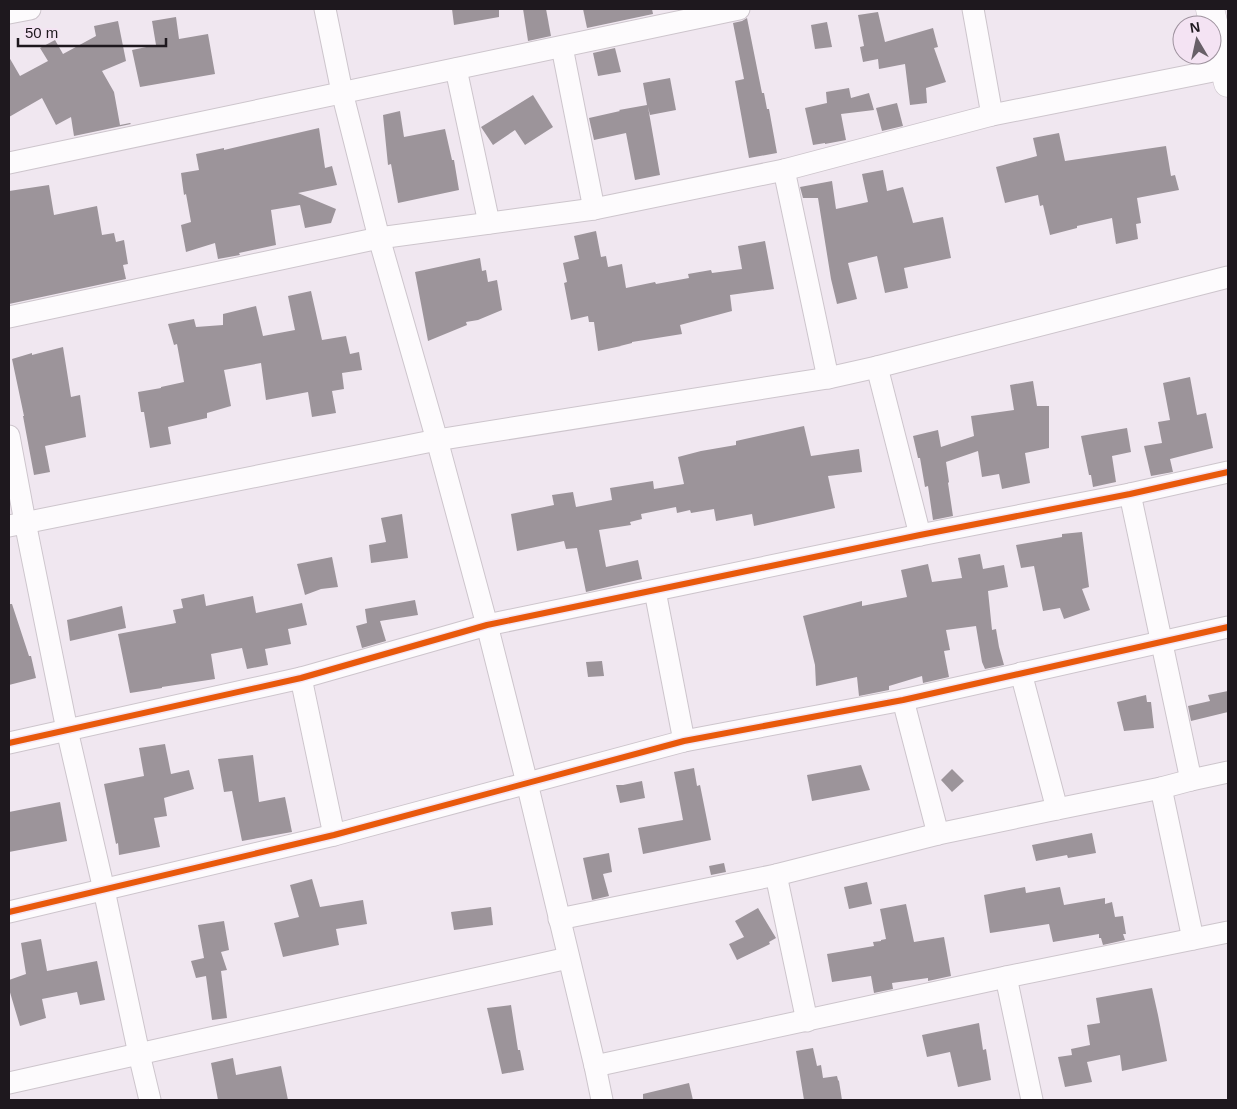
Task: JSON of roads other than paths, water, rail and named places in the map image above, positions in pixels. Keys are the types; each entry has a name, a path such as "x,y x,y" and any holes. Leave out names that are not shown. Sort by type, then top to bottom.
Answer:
{"street":[{"path":"9,12 30,9"},
{"path":"325,9 342,92 379,238 487,624 527,782 602,1100"},
{"path":"9,163 739,9"},
{"path":"973,9 992,115"},
{"path":"9,316 379,238 594,209 784,170 992,115 1227,73 1210,9"},
{"path":"562,47 594,209"},
{"path":"456,69 489,223"},
{"path":"784,170 828,378"},
{"path":"17,524 437,440 828,378 1228,277"},
{"path":"877,366 920,535"},
{"path":"9,436 17,524 104,890 138,1054 150,1100"},
{"path":"9,743 300,678 487,624 1130,494 1228,472"},
{"path":"1130,494 1191,780"},
{"path":"656,590 684,741"},
{"path":"9,912 334,835 684,741 903,700 1228,627"},
{"path":"1021,673 1056,809"},
{"path":"300,678 334,835"},
{"path":"903,700 938,834"},
{"path":"559,919 776,875 938,834 1161,788 1228,772"},
{"path":"1161,788 1193,939"},
{"path":"776,875 807,1021"},
{"path":"595,1066 1006,977 1228,932"},
{"path":"9,1083 568,958"},
{"path":"1006,977 1032,1100"}]}
